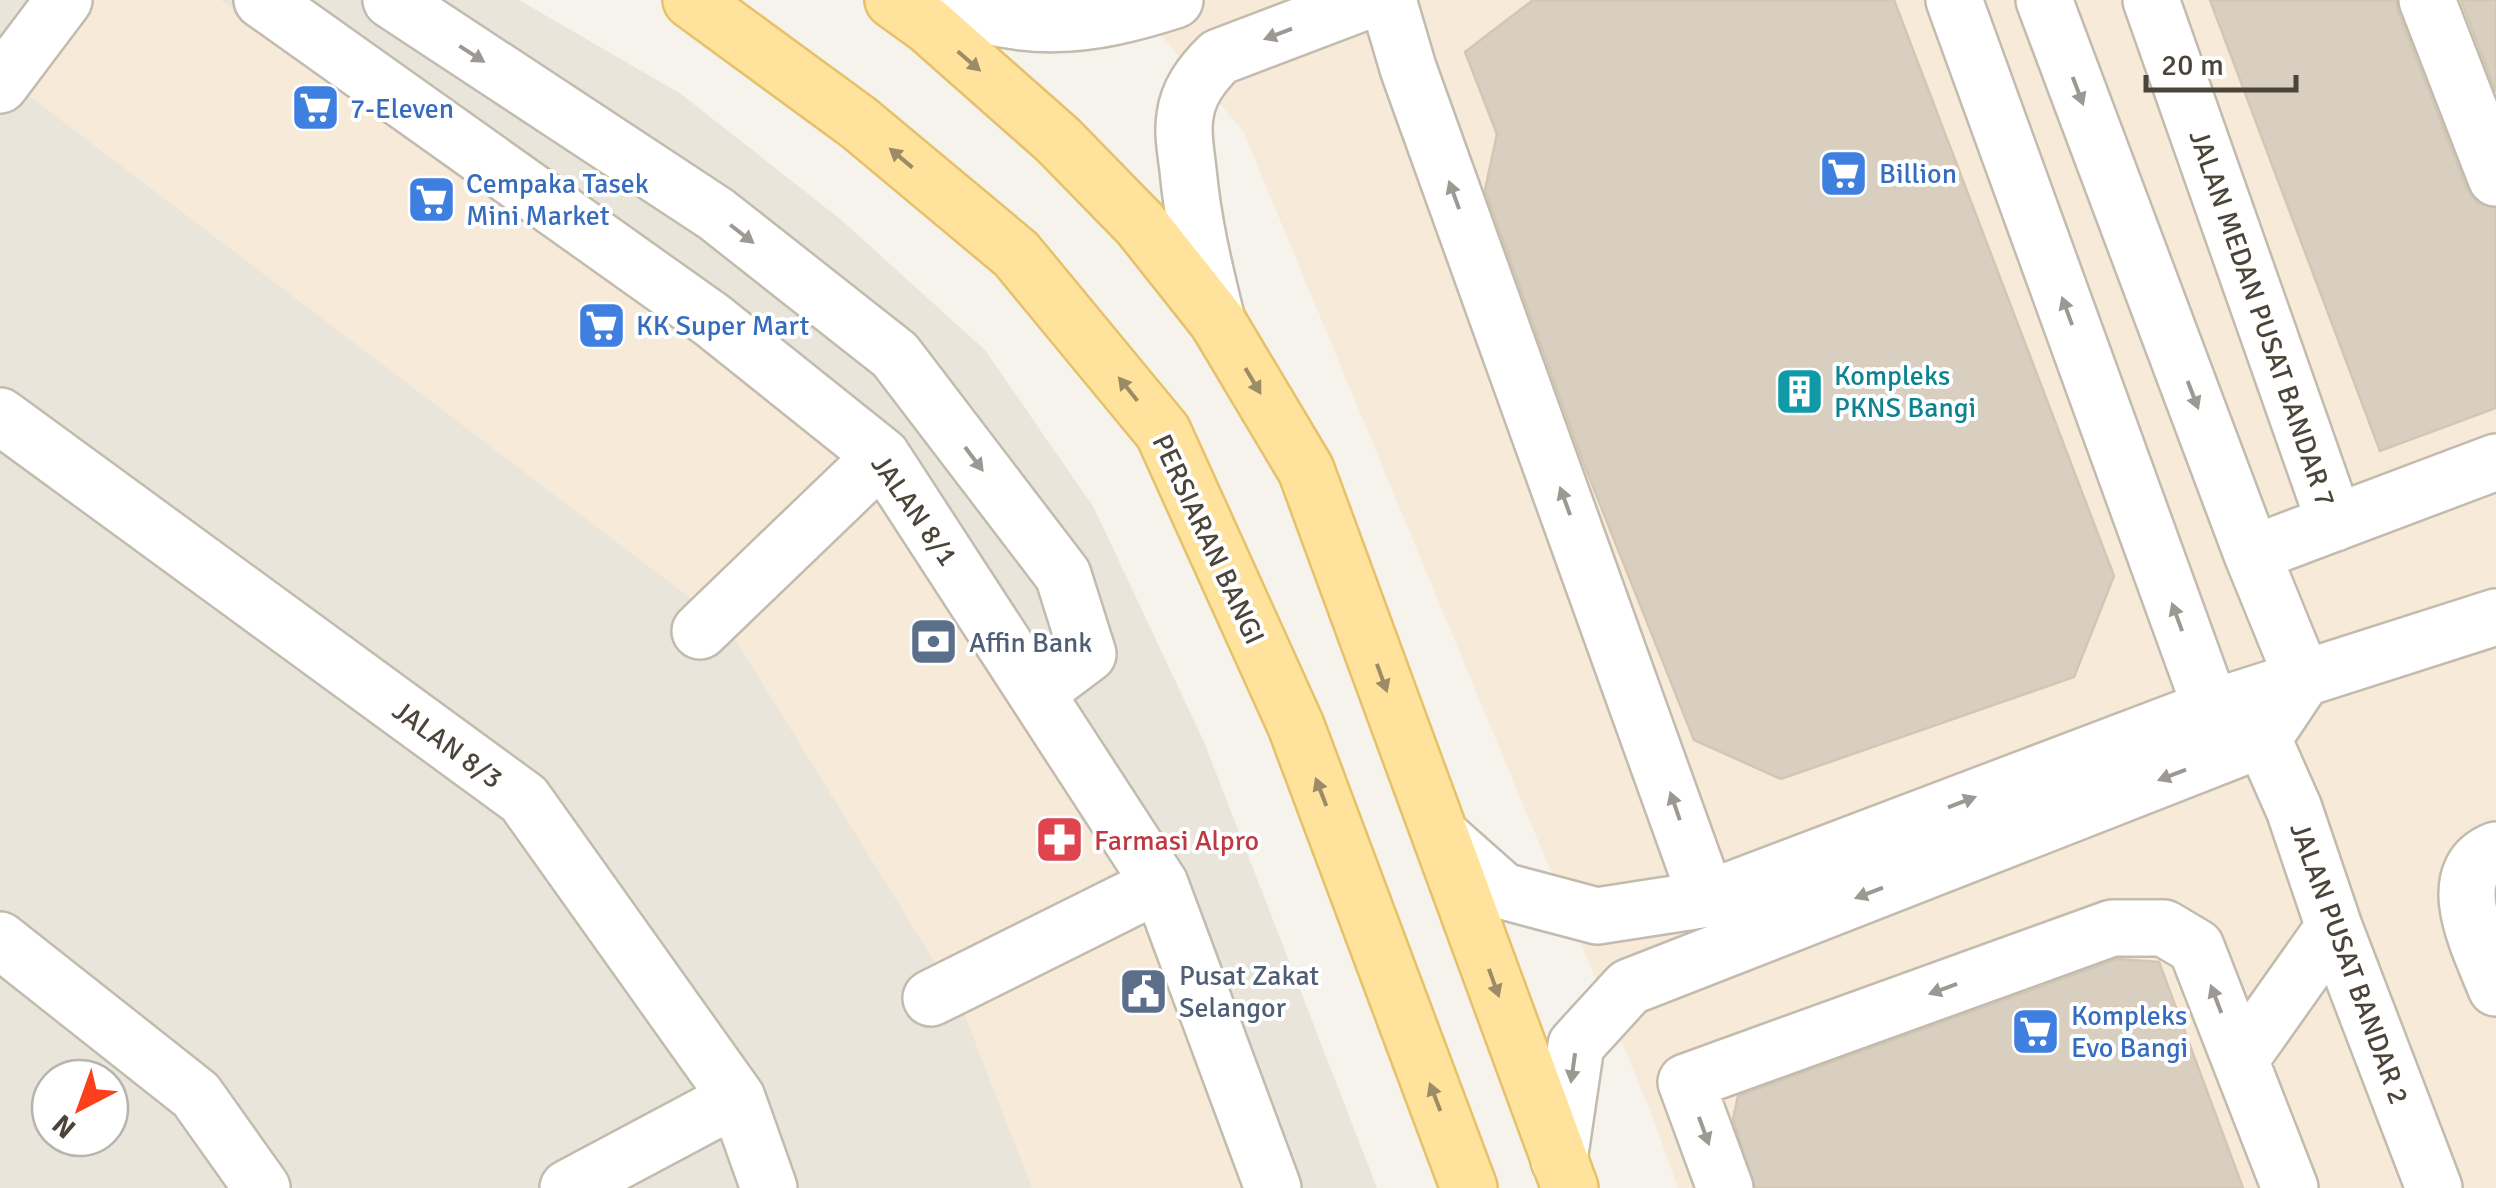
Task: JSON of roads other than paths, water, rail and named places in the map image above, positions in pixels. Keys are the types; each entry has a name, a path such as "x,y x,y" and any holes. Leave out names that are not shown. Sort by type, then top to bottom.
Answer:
{"main road":[{"name":"PERSIARAN BANGI","path":"691,0 860,123 1016,254 1162,432 1296,726 1469,1188"},
{"path":"893,0 929,26 1058,140 1140,224 1217,321 1306,470 1565,1174"}],"street":[{"path":"0,85 64,0"},
{"name":"JALAN 8/1","path":"262,0 712,320 882,456 1160,884 1274,1188"},
{"path":"391,0 716,214 894,355 1063,575 1088,654 1036,693"},
{"path":"936,0 1018,23 1072,26 1149,5"},
{"path":"1190,0 1219,57"},
{"path":"1217,321 1194,231 1184,116 1202,74 1219,57 1369,0"},
{"path":"1388,0 1408,68 1707,898"},
{"path":"1954,0 2211,708 2263,739"},
{"path":"2044,0 2252,554 2303,678"},
{"name":"JALAN MEDAN PUSAT BANDAR 7","path":"2151,0 2334,522"},
{"path":"2427,0 2496,178"},
{"name":"JALAN 8/3","path":"0,416 524,800 736,1098 769,1188"},
{"path":"700,631 882,456"},
{"path":"2252,554 2496,462"},
{"path":"1440,836 1503,891 1598,916 1707,898 2211,708 2496,617"},
{"path":"1565,1174 1576,1045 1629,987 2263,739 2303,678"},
{"name":"JALAN PUSAT BANDAR 2","path":"2263,739 2294,810 2334,928 2434,1188"},
{"path":"2496,850 2482,855 2468,880 2468,913 2496,988"},
{"path":"931,998 1160,884"},
{"path":"1725,1188 1686,1082 2112,928 2164,928 2196,948 2290,1188"},
{"path":"2240,1060 2334,928"},
{"path":"0,940 196,1096 262,1188"},
{"path":"568,1188 736,1098"}],"place":[{"name":"7-Eleven","path":"315,108"},
{"name":"Billion","path":"1844,173"},
{"name":"Cempaka Tasek Mini Market","path":"431,199"},
{"name":"KK Super Mart","path":"601,325"},
{"name":"Kompleks PKNS Bangi","path":"1799,391"},
{"name":"Affin Bank","path":"934,642"},
{"name":"Farmasi Alpro","path":"1059,840"},
{"name":"Pusat Zakat Selangor","path":"1144,991"},
{"name":"Kompleks Evo Bangi","path":"2036,1031"}]}
